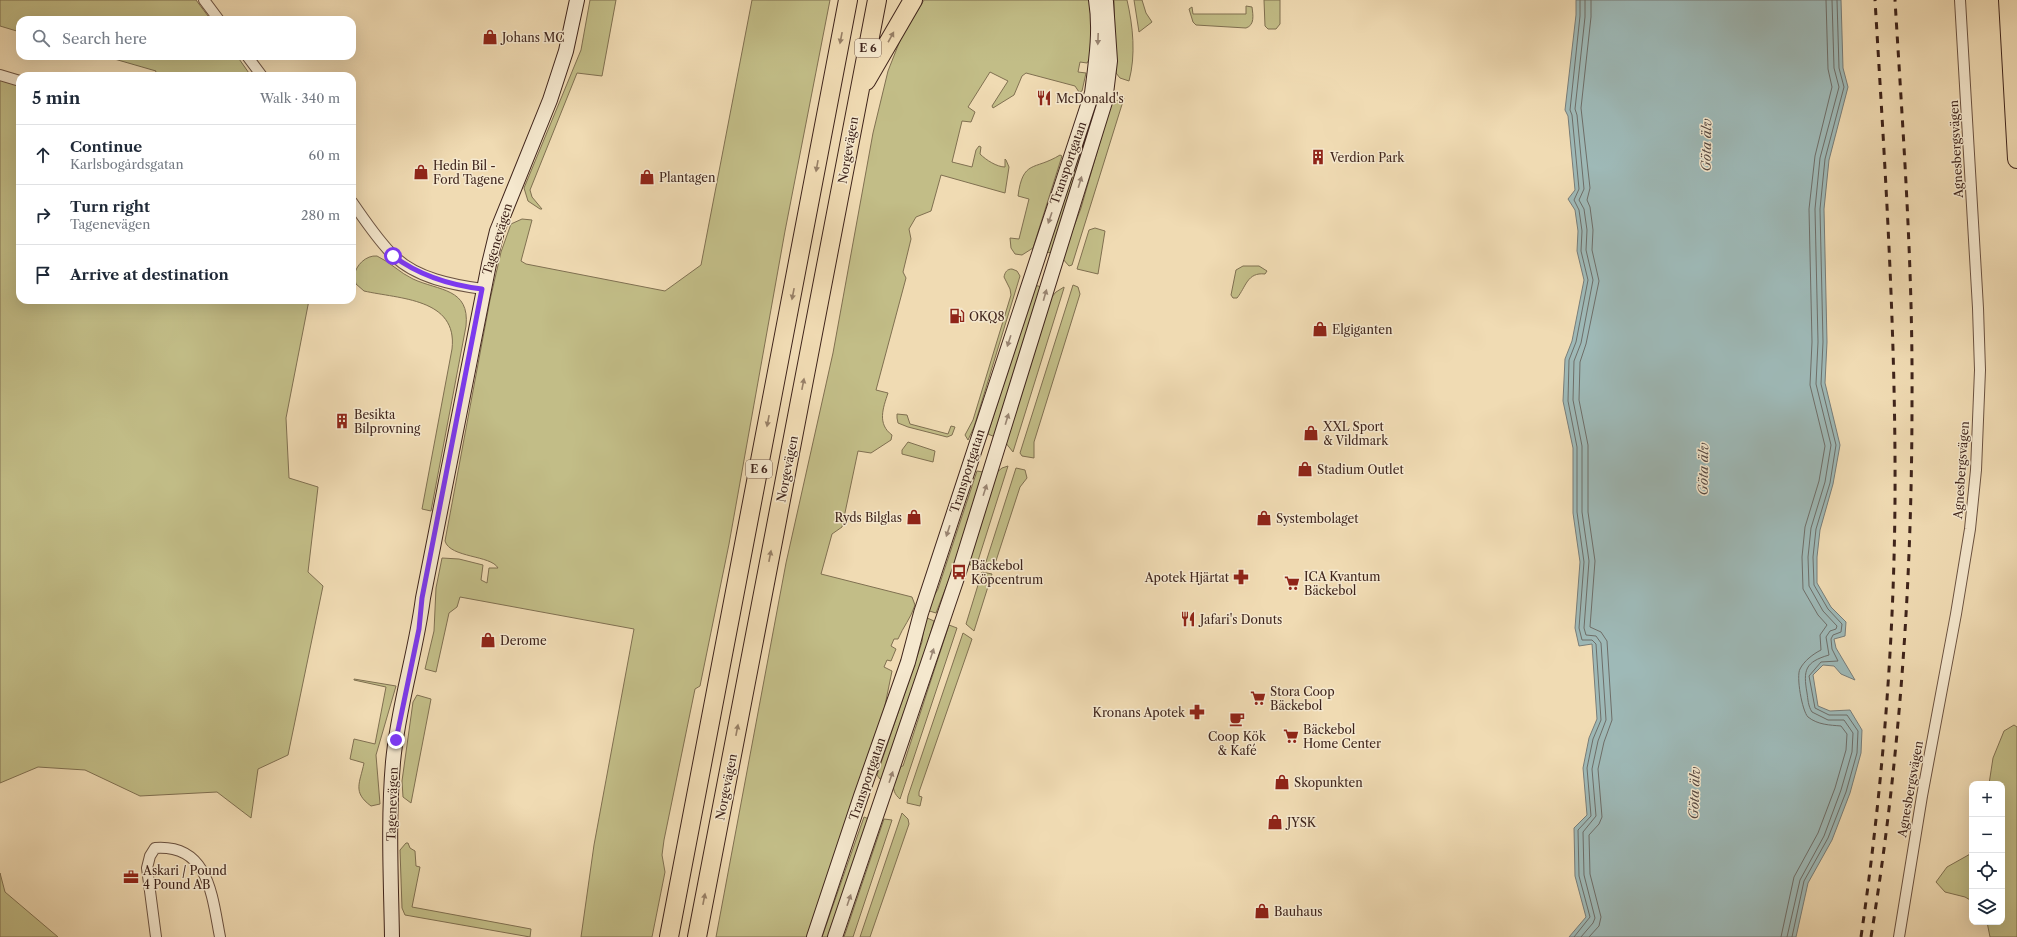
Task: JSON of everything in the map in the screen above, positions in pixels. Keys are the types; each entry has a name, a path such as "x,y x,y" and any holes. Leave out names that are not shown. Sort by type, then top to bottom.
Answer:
{"highway":[{"name":"E 6","path":"669,937 848,0"},
{"name":"Norgevägen","path":"697,937 877,0"},
{"path":"858,96 913,0"},
{"path":"2008,0 2017,159"}],"street":[{"path":"204,0 217,16"},
{"name":"Tagenevägen","path":"392,937 390,821 396,740 419,629 422,598 482,289 497,231 552,93 566,52 577,0"},
{"name":"Transportgatan","path":"814,937 908,662 924,605 1092,93 1098,48 1096,0"},
{"name":"Transportgatan","path":"836,937 959,572 1105,102 1110,60 1106,0"},
{"name":"Agnesbergsvägen","path":"1899,937 1922,796 1958,606 1970,529 1976,470 1980,370 1978,308 1960,0"},
{"path":"250,60 259,72"},
{"path":"0,75 16,80"},
{"path":"356,207 393,256 410,268 426,276 482,289"},
{"path":"156,937 147,868 150,856 155,848 165,847 177,849 186,853 196,861 206,877 220,937"}],"shaded area":[{"path":"0,0 196,0 208,16 16,16 16,31 0,26"},
{"path":"590,0 616,0 602,76 577,73 530,190 532,197 542,209 540,209 528,201 524,188 581,50"},
{"path":"752,0 830,0 785,231 729,544 700,686 695,689 664,840 662,855 665,872 652,937 581,937 594,845 634,629 460,597 457,607 449,613 436,672 425,669 434,631 436,588 442,558 459,559 483,565 481,580 487,583 489,568 498,568 494,564 487,561 454,551 448,547 445,541 490,300 501,252 511,224 522,219 532,220 521,261 526,264 665,291 701,265"},
{"path":"924,0 1091,0 1093,8 1090,58 1087,63 1080,62 1078,72 1086,73 1082,91 1079,92 1075,86 1026,73 1022,76 1014,95 993,108 992,106 1008,81 990,72 968,107 975,112 971,122 962,121 952,162 972,167 976,150 979,146 981,147 980,154 988,161 1005,167 1005,159 1009,167 1005,193 941,175 931,211 916,217 909,229 911,239 903,272 906,278 876,390 888,393 882,416 884,426 892,435 891,440 871,453 858,451 842,527 832,534 821,574 912,597 915,605 898,639 894,639 891,646 896,649 891,661 887,660 884,667 892,671 883,715 807,937 716,937 786,563 833,353 873,133 888,71 901,38"},
{"path":"1114,0 1127,0 1129,10 1133,51 1129,81 1120,78 1116,73"},
{"path":"1134,0 1142,0 1146,13 1152,22 1139,32"},
{"path":"1264,0 1280,0 1280,24 1276,29 1268,29 1265,26"},
{"path":"1246,6 1252,7 1253,16 1251,25 1246,28 1196,25 1193,22 1189,9 1192,7 1193,14 1246,14"},
{"path":"118,60 240,60 248,72 156,72"},
{"path":"0,71 16,76 16,304 308,304 286,418 289,478 318,487 308,572 323,586 288,755 258,769 251,818 217,792 140,796 85,770 38,767 0,783"},
{"path":"1124,98 1072,265 1069,266 1062,258 1081,208 1110,107 1116,101"},
{"path":"1088,112 1094,113 1052,253 1046,252"},
{"path":"1060,155 1062,156 1033,248 1022,255 1015,254 1011,248 1010,238 1019,239 1029,199 1018,196 1023,176 1031,168"},
{"path":"1095,228 1105,231 1098,274 1077,269 1089,230"},
{"path":"377,256 386,261 413,279 451,293 463,304 466,314 466,326 431,511 422,509 452,349 451,332 446,320 436,310 409,299 364,291 356,284 357,268 365,259"},
{"path":"1243,266 1259,266 1267,271 1265,274 1254,275 1248,281 1237,298 1233,298 1231,295 1236,270"},
{"path":"1012,269 1017,271 1020,276 974,427 968,440 965,435 973,420 1011,295 1004,275 1008,270"},
{"path":"1035,285 1041,287 995,437 988,434 989,430"},
{"path":"1073,285 1078,287 1080,294 1034,442 1034,458 1022,456 1020,453"},
{"path":"1064,287 1013,452 1005,442 1050,299 1056,292"},
{"path":"897,414 907,415 910,424 948,434 951,426 955,427 952,435 947,437 898,423"},
{"path":"908,442 935,451 933,462 902,454 902,450"},
{"path":"1008,466 976,567 968,564 996,473 1002,468"},
{"path":"1016,468 1025,470 1027,478 1020,487 993,570 985,567 985,565"},
{"path":"977,471 983,472 953,569 936,613 926,610 938,589"},
{"path":"982,572 992,574 974,631 966,624"},
{"path":"925,617 934,621 883,779 880,779 877,775 922,642"},
{"path":"949,625 957,628 900,799 894,792 893,788 895,775 898,767 903,766"},
{"path":"963,633 972,639 919,792 919,796 922,797 920,806 907,803 908,796"},
{"path":"354,679 396,686 376,755 380,804 371,806 365,801 359,792 359,782 364,763 350,759 354,739 375,744 386,687"},
{"path":"417,695 431,699 411,803 403,797 402,781 413,702"},
{"path":"2014,725 2017,727 2017,937 1990,937 1988,925 2005,925 2005,781 1989,781 1993,758 2004,731"},
{"path":"902,813 908,819 909,824 870,937 860,937"},
{"path":"864,817 869,819 829,937 822,937"},
{"path":"884,819 892,820 853,937 844,937"},
{"path":"406,843 408,843 410,848 415,851 416,866 420,867 412,907 531,929 530,937 405,915 402,908 400,850"},
{"path":"1969,855 1969,899 1945,892 1936,882 1947,867"},
{"path":"0,873 5,892 58,937 0,937"}],"water":[{"name":"Göta älv","path":"1576,0 1841,0 1843,68 1848,87 1829,160 1824,209 1827,342 1825,383 1840,445 1833,484 1820,530 1817,557 1817,583 1831,607 1846,622 1845,636 1834,639 1836,648 1855,680 1841,674 1834,666 1823,665 1813,675 1818,706 1830,711 1850,710 1862,730 1861,753 1850,793 1832,840 1808,883 1796,937 1569,937 1586,917 1575,876 1574,828 1587,815 1583,768 1589,738 1597,719 1592,644 1579,646 1575,628 1580,562 1573,513 1573,448 1563,401 1565,359 1572,341 1584,280 1577,251 1578,231 1575,210 1568,199 1575,190 1568,116 1565,110 1576,15"}],"railway":[{"path":"1861,937 1875,828 1886,719 1892,609 1895,500 1892,312 1875,0"},
{"path":"1871,937 1890,803 1897,737 1907,603 1910,536 1912,401 1911,301 1895,0"}],"place":[{"name":"Johans MC","path":"490,37"},
{"name":"McDonald's","path":"1044,98"},
{"name":"Verdion Park","path":"1318,157"},
{"name":"Hedin Bil - Ford Tagene","path":"421,172"},
{"name":"Plantagen","path":"647,177"},
{"name":"OKQ8","path":"957,316"},
{"name":"Elgiganten","path":"1320,329"},
{"name":"Besikta Bilprovning","path":"342,421"},
{"name":"XXL Sport & Vildmark","path":"1311,433"},
{"name":"Stadium Outlet","path":"1305,469"},
{"name":"Ryds Bilglas","path":"914,517"},
{"name":"Systembolaget","path":"1264,518"},
{"name":"Bäckebol Köpcentrum","path":"959,572"},
{"name":"Apotek Hjärtat","path":"1241,577"},
{"name":"ICA Kvantum Bäckebol","path":"1292,583"},
{"name":"Jafari's Donuts","path":"1188,619"},
{"name":"Derome","path":"488,640"},
{"name":"Stora Coop Bäckebol","path":"1258,698"},
{"name":"Kronans Apotek","path":"1197,712"},
{"name":"Coop Kök & Kafé","path":"1237,719"},
{"name":"Bäckebol Home Center","path":"1291,736"},
{"name":"Skopunkten","path":"1282,782"},
{"name":"JYSK","path":"1275,822"},
{"name":"Askari / Pound 4 Pound AB","path":"131,877"},
{"name":"Bauhaus","path":"1262,911"}],"route":[{"path":"393,256 410,268 426,276 482,289 422,598 419,629 396,740"}]}
